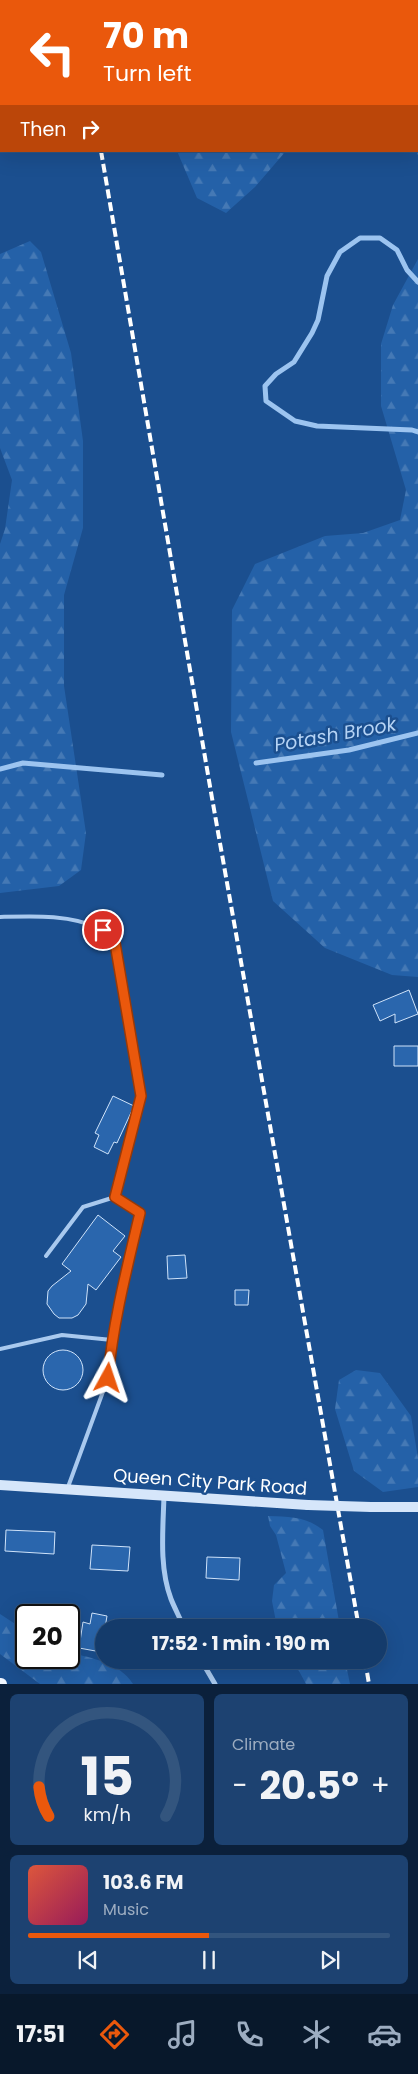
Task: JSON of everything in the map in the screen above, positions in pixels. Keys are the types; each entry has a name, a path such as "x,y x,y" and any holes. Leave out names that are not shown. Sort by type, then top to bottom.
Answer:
{"street":[{"name":"Queen City Park Road","path":"0,1485 308,1505 418,1507"},
{"path":"164,1496 163,1558 171,1598 180,1619"},
{"path":"207,1669 215,1684"}],"lane":[{"path":"0,917 34,916 74,920 103,930 115,943 141,1096 115,1197"},
{"path":"46,1256 84,1207 115,1197"},
{"path":"68,1490 108,1378 112,1340 140,1213 115,1197"},
{"path":"0,1349 62,1335 112,1340"}],"green space":[{"path":"177,152 285,152 255,187 226,213 197,198"},
{"path":"30,241 41,252 71,353 83,441 83,528 64,595 64,686 86,833 81,870 59,886 0,893 0,544 5,529 12,480 0,448 0,254"},
{"path":"418,259 418,977 392,975 325,948 273,901 231,732 232,610 255,564 325,536 363,533 400,520 406,490 381,406 381,344 393,305"},
{"path":"356,1370 380,1373 411,1416 418,1458 418,1487 383,1492 354,1471 335,1409 339,1380"},
{"path":"268,1516 290,1517 310,1522 323,1530 339,1619 275,1619 272,1601 274,1585 286,1573 276,1535 270,1526"},
{"path":"0,1614 15,1624 15,1665 0,1654"},
{"path":"80,1655 95,1659 95,1669 117,1669 133,1684 40,1684 20,1669 80,1669"},
{"path":"298,1669 347,1669 350,1684 306,1684"}],"building":[{"path":"409,990 418,1014 395,1023 395,1014 380,1021 373,1005"},
{"path":"394,1046 418,1046 418,1066 394,1066"},
{"path":"113,1096 134,1106 117,1143 114,1142 108,1154 94,1147 99,1135 95,1133"},
{"path":"98,1215 125,1236 113,1251 121,1257 96,1290 88,1284 86,1304 78,1315 72,1318 59,1318 47,1304 48,1291 71,1271 62,1264"},
{"path":"185,1255 187,1278 168,1279 167,1256"},
{"path":"235,1290 249,1290 248,1305 235,1305"},
{"path":"63,1350 77,1356 83,1370 77,1384 63,1390 49,1384 43,1370 49,1356"},
{"path":"6,1530 55,1532 54,1554 5,1551"},
{"path":"92,1545 130,1547 128,1571 90,1569"},
{"path":"207,1557 240,1558 239,1580 206,1578"},
{"path":"92,1613 107,1616 106,1619 95,1619 95,1651 80,1648 83,1622 90,1624"}],"waterway":[{"name":"Potash Brook","path":"418,282 407,270 397,250 380,238 360,238 340,252 327,276 318,320 294,362 276,374 265,386 266,401 295,421 317,426 412,430 418,432"},
{"name":"Potash Brook","path":"256,763 349,750 418,733"},
{"name":"Potash Brook","path":"0,769 23,763 162,775"}],"railway":[{"path":"101,152 212,798 357,1619"},
{"path":"366,1669 369,1684"}],"route":[{"path":"103,930 115,943 141,1096 138,1115 115,1197 140,1213 120,1296 112,1340 108,1378"}]}
